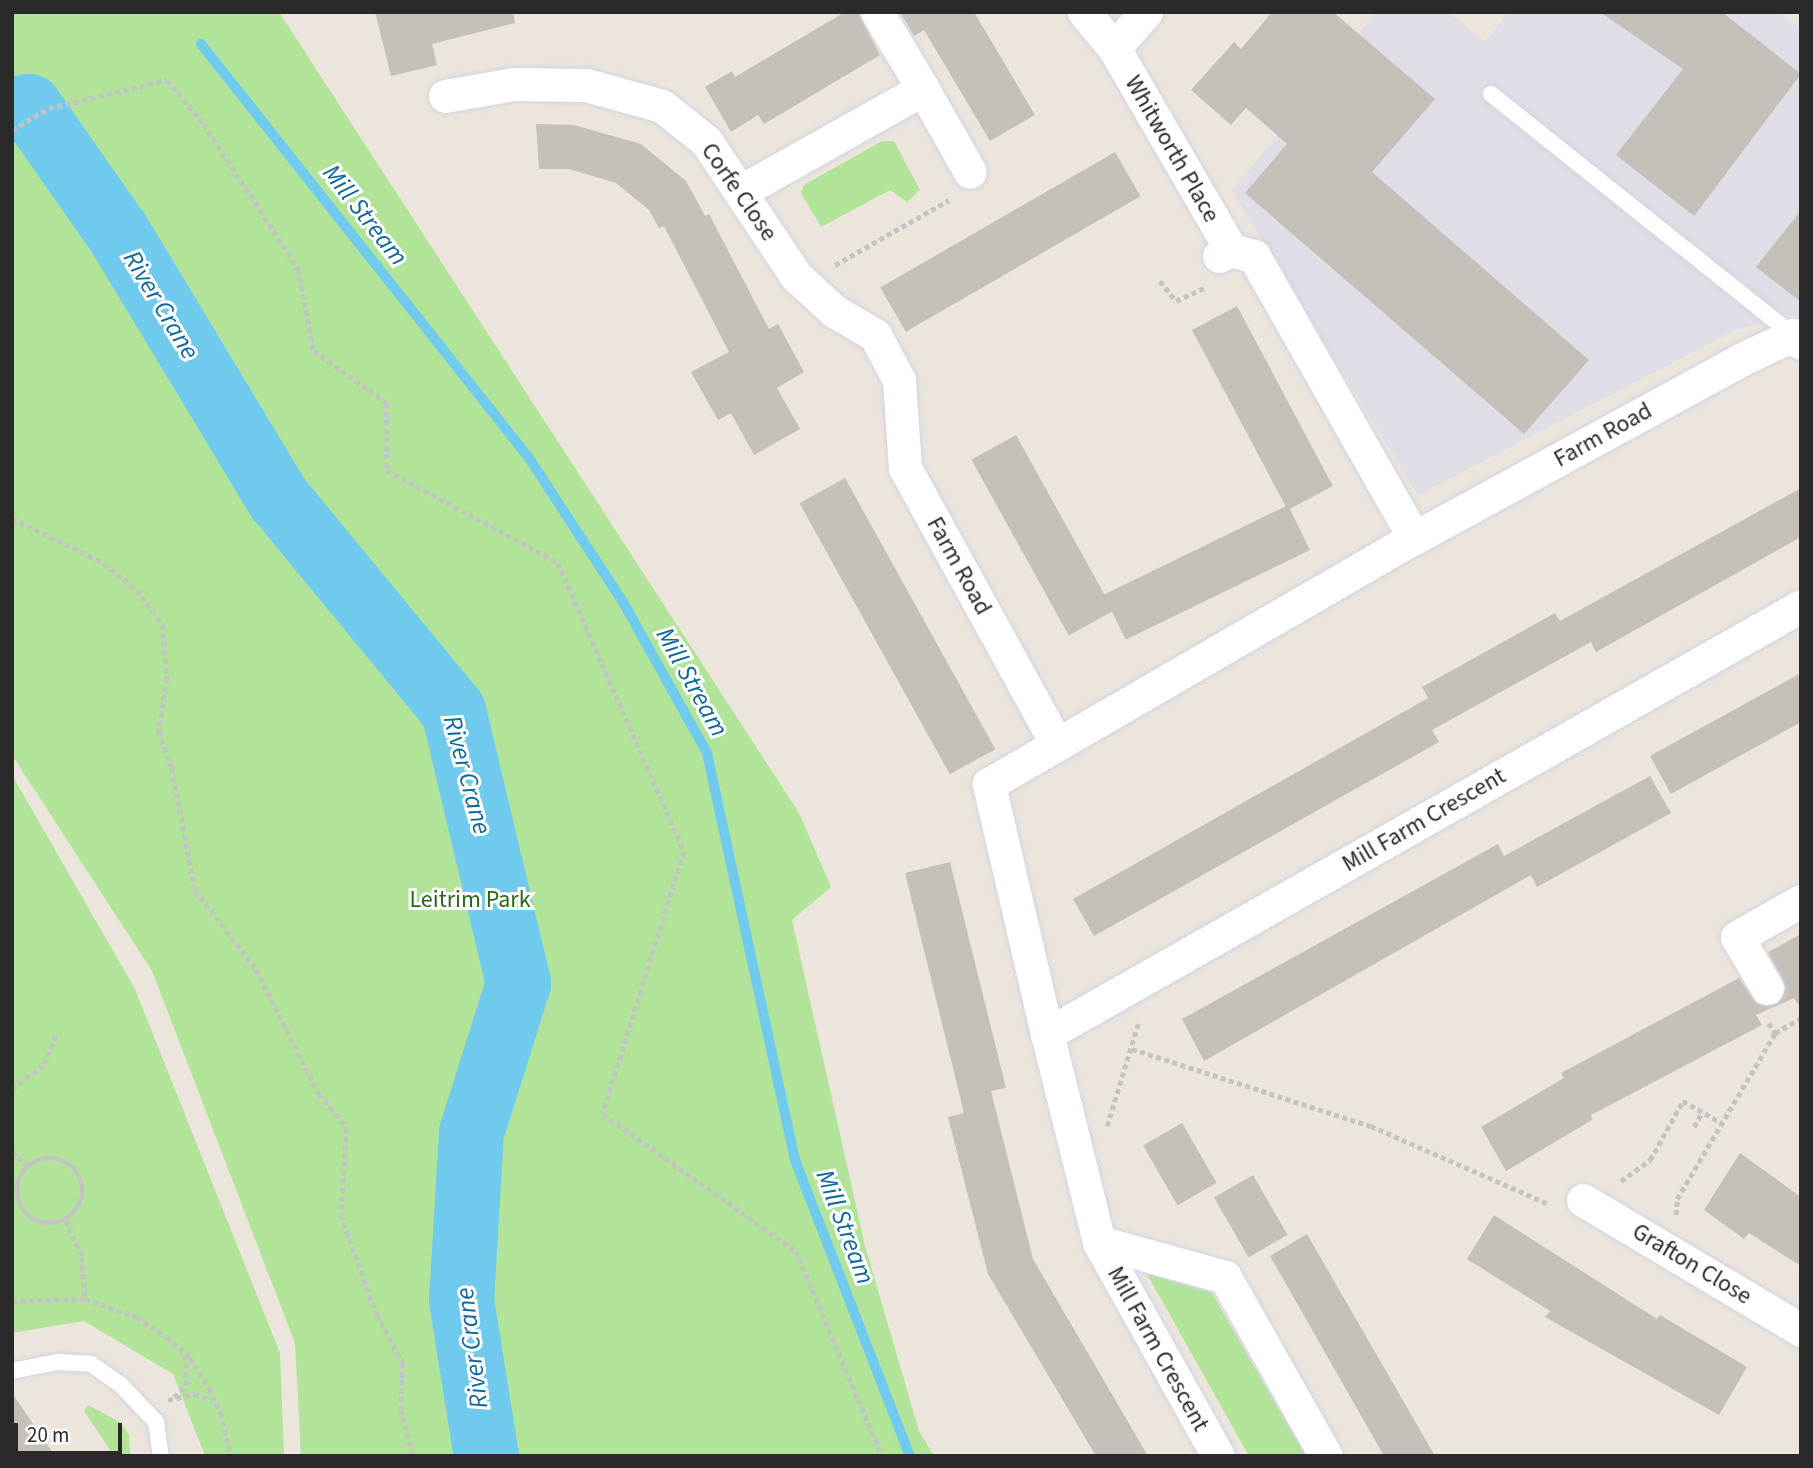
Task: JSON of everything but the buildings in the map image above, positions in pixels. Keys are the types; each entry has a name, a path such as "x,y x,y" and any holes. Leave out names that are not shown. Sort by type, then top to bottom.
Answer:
{"street":[{"path":"877,12 923,89 964,183"},
{"name":"Whitworth Place","path":"1084,12 1114,48 1225,253 1254,256 1414,538"},
{"name":"Whitworth Place","path":"1114,48 1146,12"},
{"name":"Corfe Close","path":"446,96 514,84 586,85 662,106 706,141 743,190 804,283 834,311 875,335 899,380"},
{"path":"743,190 923,89"},
{"name":"Farm Road","path":"989,784 1055,741 1414,538 1797,339"},
{"name":"Farm Road","path":"899,380 905,468 1055,741"},
{"name":"Mill Farm Crescent","path":"1047,1034 1801,607"},
{"name":"Mill Farm Crescent","path":"989,784 1099,1242 1218,1456"},
{"path":"1767,988 1737,937 1801,901"},
{"name":"Grafton Close","path":"1583,1200 1801,1330"},
{"name":"Mill Farm Crescent","path":"1099,1242 1225,1277 1326,1456"}],"lane":[{"path":"1491,94 1797,339"},
{"path":"12,1371 58,1362 92,1364 156,1422 161,1456"}],"path":[{"path":"12,130 49,108 167,80 204,124 298,269 314,351 387,403 387,470 558,564 684,852 603,1114 796,1251 882,1456"},
{"path":"804,283 964,183"},
{"path":"12,518 104,564 137,590 163,625 167,678 159,731 172,768 195,890 268,987 319,1094 347,1128 341,1215 376,1315 403,1363 401,1409 413,1456"},
{"path":"1103,1139 1132,1049 1149,976"},
{"path":"1678,1221 1677,1199 1775,1033"},
{"path":"12,1089 44,1065 56,1035"},
{"path":"1132,1049 1371,1126 1572,1214 1583,1200"},
{"path":"1616,1182 1650,1160 1683,1101 1722,1123"},
{"path":"1694,1127 1702,1112"},
{"path":"12,1152 28,1166"},
{"path":"55,1158 75,1169 82,1200 66,1220 38,1222 22,1209 16,1188 28,1166 55,1158"},
{"path":"66,1220 82,1257 85,1299"},
{"path":"12,1301 85,1299 137,1317 186,1354 216,1402 231,1456"},
{"path":"146,1413 173,1398 186,1385 186,1354"},
{"path":"173,1398 195,1394 216,1402"}],"shaded area":[{"path":"1376,12 1448,12 1485,42 1509,12 1777,12 1801,29 1801,318 1795,314 1734,331 1418,495 1232,191"}],"green space":[{"name":"Leitrim Park","path":"12,12 279,12 799,813 831,887 792,920 865,1246 919,1431 934,1456 301,1456 295,1343 152,971 12,755"},
{"path":"882,141 894,141 920,190 907,202 890,190 821,227 801,193 804,185"},
{"path":"12,775 135,989 280,1353 284,1456 205,1456 173,1374 84,1321 12,1333"},
{"path":"1147,1274 1211,1292 1306,1456 1249,1456"},
{"path":"88,1405 120,1422 129,1435 130,1456 114,1456 84,1411"}],"waterway":[{"name":"Mill Stream","path":"201,44 529,458 623,602 707,753 795,1160 910,1456"},
{"name":"River Crane","path":"12,109 29,106 118,233 278,498 453,710 518,983 471,1132 461,1300 486,1456"}]}
